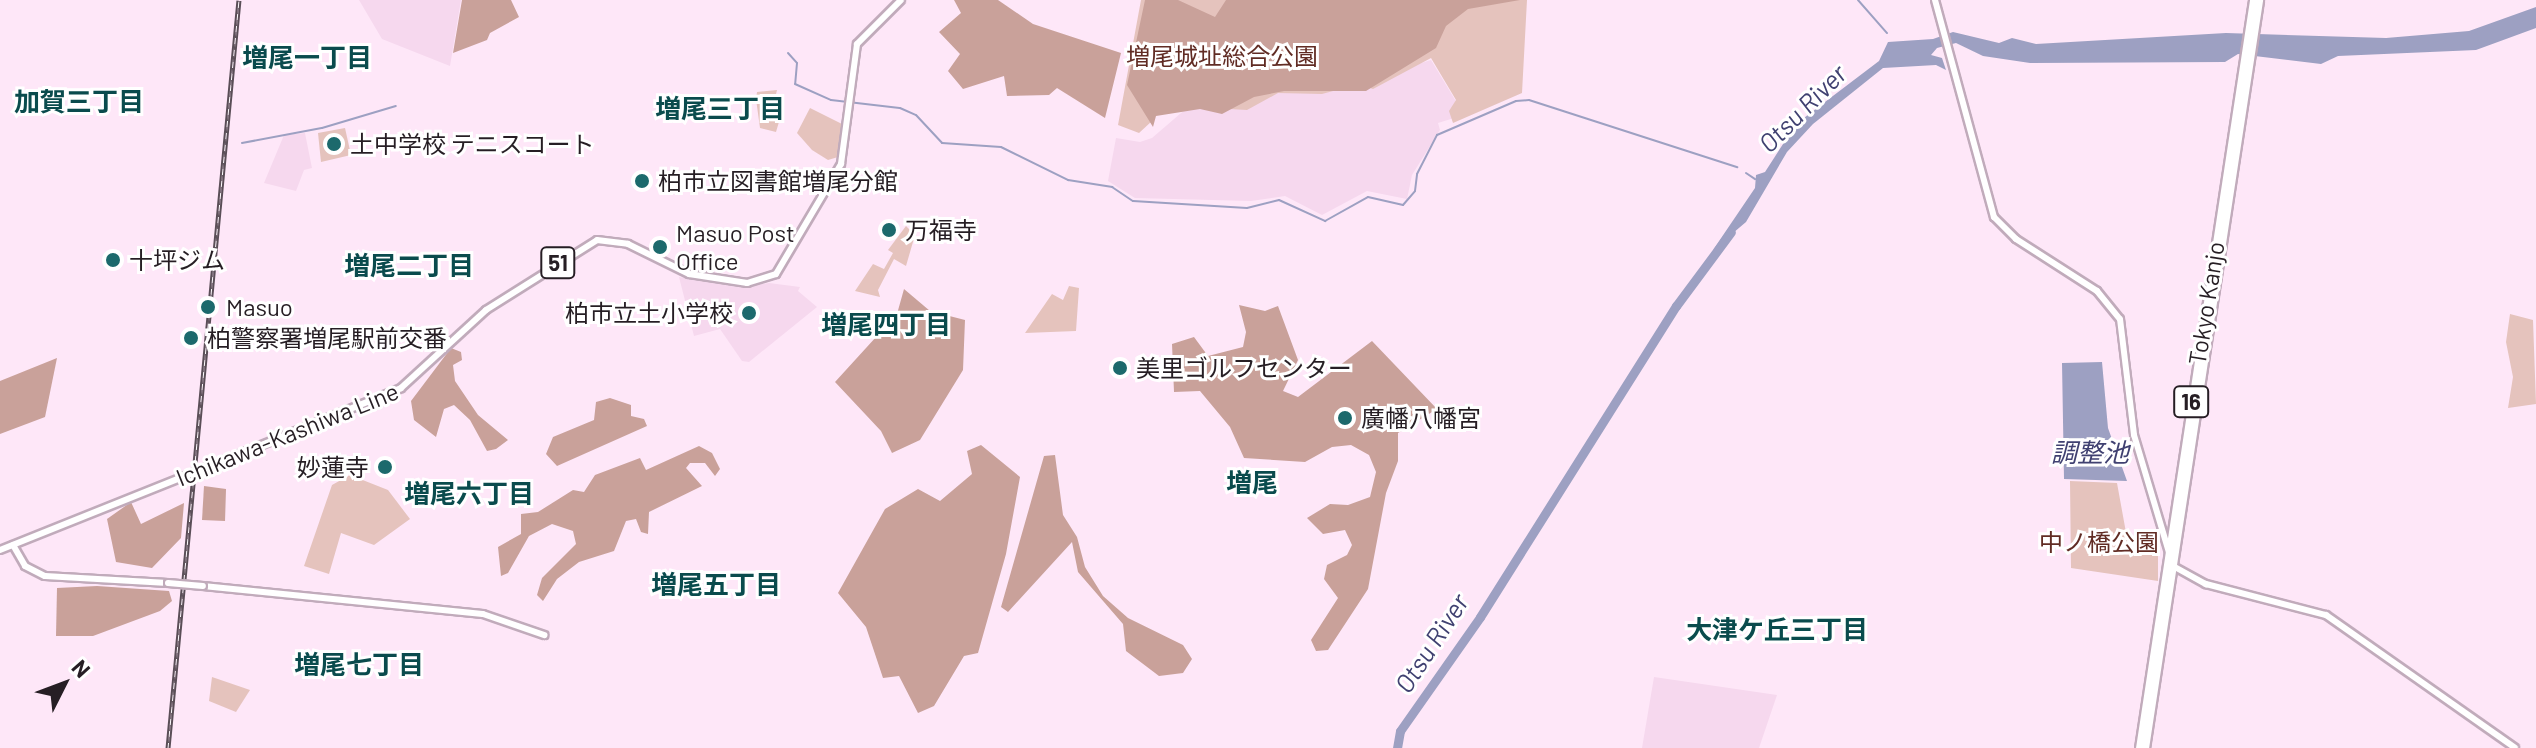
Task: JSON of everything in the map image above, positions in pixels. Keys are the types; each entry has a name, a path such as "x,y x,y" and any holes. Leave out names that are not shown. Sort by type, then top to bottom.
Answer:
{"highway":[{"name":"Tokyo Kanjo","path":"2153,678 2167,558 2246,69 2253,0"},
{"name":"Tokyo Kanjo","path":"2253,18 2259,0"},
{"name":"Tokyo Kanjo","path":"2139,748 2173,566 2218,248"},
{"path":"2159,533 2172,533"},
{"name":"Tokyo Kanjo","path":"2145,748 2149,700"}],"main road":[{"name":"Ichikawa-Kashiwa Line","path":"0,550 401,388 486,310 597,240 618,240 674,268 707,278 747,283 776,274 838,172 857,44 901,0"},
{"path":"1935,0 1994,217 2016,239 2097,291 2120,319 2134,435 2159,533 2173,566 2206,584 2309,607 2336,620 2515,748"},
{"path":"13,545 25,566 45,576 203,586 483,614 544,635"}],"shaded area":[{"path":"359,0 461,0 450,66 382,39"},
{"path":"1431,60 1457,103 1454,118 1438,123 1440,130 1412,175 1407,199 1367,191 1322,215 1285,196 1251,201 1135,198 1108,181 1116,138 1140,142 1152,138 1188,107 1247,109 1275,91 1341,88"},
{"path":"305,133 312,168 304,170 296,191 264,183 284,135"},
{"name":"柏市立土小学校","path":"679,277 739,287 769,283 800,287 798,291 817,307 749,362 742,361 720,329 694,336"},
{"path":"1654,677 1777,695 1759,748 1642,748"}],"green space":[{"path":"462,0 511,0 519,17 490,33 487,40 453,53"},
{"path":"954,0 998,0 1033,24 1121,53 1105,118 1057,88 1049,95 1007,96 1004,76 963,89 948,71 960,54 939,32 961,13"},
{"name":"増尾城址総合公園","path":"1141,0 1527,0 1522,93 1453,123 1449,111 1456,100 1431,58 1373,89 1359,84 1322,94 1278,93 1247,110 1194,107 1150,113 1152,121 1139,133 1118,125"},
{"name":"増尾城址総合公園","path":"1145,0 1178,0 1215,17 1226,0 1520,0 1468,9 1446,26 1436,48 1366,91 1284,91 1254,97 1222,114 1200,109 1156,116 1153,127 1127,85"},
{"path":"777,90 773,107 781,115 776,132 760,128 756,99 757,92"},
{"path":"810,108 842,124 838,157 828,160 812,150 797,133"},
{"name":"土中学校 テニスコート","path":"345,128 351,155 321,162 318,133"},
{"path":"906,226 915,235 906,266 894,259 878,290 880,297 855,291 873,264 884,269 893,253 888,250"},
{"path":"1069,286 1079,288 1076,331 1025,333 1052,294 1063,300"},
{"path":"904,289 930,311 965,320 963,370 920,440 892,453 881,431 835,382 897,314"},
{"path":"1239,305 1265,311 1278,306 1298,360 1283,391 1298,397 1372,341 1437,409 1398,433 1398,461 1386,493 1368,589 1328,650 1316,651 1311,640 1338,598 1324,579 1327,565 1347,555 1352,545 1345,530 1323,534 1307,518 1330,504 1348,505 1370,497 1376,472 1369,455 1351,445 1332,447 1305,462 1244,458 1230,427 1200,391 1174,392 1172,344 1194,337 1208,356 1243,347 1246,332"},
{"path":"2510,314 2533,320 2536,404 2508,408 2513,377 2506,342"},
{"path":"451,348 461,352 462,360 453,365 455,381 478,415 508,440 496,449 487,451 470,420 454,405 444,409 436,437 414,420 411,401"},
{"path":"57,358 45,417 0,434 0,381"},
{"path":"610,398 631,405 631,416 644,419 647,426 557,466 546,454 553,437 594,420 596,402"},
{"path":"981,445 1020,477 1006,554 978,653 964,656 934,706 918,713 899,676 883,678 866,627 838,593 885,509 918,489 940,501 972,474 967,451"},
{"path":"699,446 712,453 720,469 715,476 705,463 690,463 686,468 702,486 649,512 648,534 641,532 636,519 626,521 614,551 579,562 557,579 543,601 537,595 542,578 576,544 573,531 552,524 529,536 508,573 501,576 498,547 521,534 521,514 538,512 573,490 584,492 595,475 640,458 646,470"},
{"path":"1055,455 1063,515 1077,537 1085,567 1103,596 1128,618 1183,645 1192,659 1183,673 1159,676 1126,651 1123,624 1078,572 1072,542 1008,612 1001,607 1044,456"},
{"path":"350,475 388,490 410,519 374,545 341,533 329,574 304,566 332,485"},
{"name":"中ノ橋公園","path":"2070,481 2117,483 2129,549 2158,551 2158,581 2071,568"},
{"path":"204,486 226,489 225,521 202,520"},
{"path":"131,502 141,524 184,503 181,538 152,568 116,562 107,519"},
{"path":"97,586 169,591 172,601 160,611 93,636 56,636 57,588"},
{"path":"212,677 250,690 236,712 209,701"}],"water":[{"path":"2536,7 2536,28 2476,50 2338,56 2321,64 2238,54 2225,62 2030,63 1983,56 1956,43 1937,48 1931,55 1942,58 1946,70 1936,65 1883,68 1813,124 1787,152 1746,222 1713,250 1755,188 1756,175 1765,172 1796,124 1879,61 1888,42 1933,39 1953,32 1999,43 2012,38 2036,44 2226,33 2386,38 2469,31"},
{"name":"調整池","path":"2102,362 2108,428 2127,481 2064,479 2062,363"}],"waterway":[{"path":"1858,0 1887,33"},
{"path":"788,53 797,63 795,84 831,100 900,108 916,115 942,143 1001,147 1068,180 1112,187 1133,201 1247,208 1279,200 1325,221 1368,197 1403,205 1415,191 1417,174 1437,135 1516,101 1529,100 1737,167"},
{"path":"242,143 322,128 396,106"},
{"path":"1746,173 1755,179"},
{"name":"Otsu River","path":"1397,748 1400,731 1480,617 1676,306 1731,232"}],"railway":[{"path":"168,748 239,0"}],"place":[{"name":"土中学校 テニスコート","path":"334,144"},
{"name":"柏市立図書館増尾分館","path":"642,181"},
{"name":"万福寺","path":"889,230"},
{"name":"Masuo Post Office","path":"660,247"},
{"name":"十坪ジム","path":"113,260"},
{"name":"Masuo","path":"208,307"},
{"name":"柏市立土小学校","path":"749,313"},
{"name":"柏警察署増尾駅前交番","path":"191,338"},
{"name":"美里ゴルフセンター","path":"1120,368"},
{"name":"廣幡八幡宮","path":"1345,418"},
{"name":"妙蓮寺","path":"385,467"}],"district":[{"name":"増尾一丁目","path":"307,57"},
{"name":"加賀三丁目","path":"79,101"},
{"name":"増尾三丁目","path":"720,108"},
{"name":"増尾二丁目","path":"409,265"},
{"name":"増尾四丁目","path":"886,324"},
{"name":"増尾","path":"1252,482"},
{"name":"増尾六丁目","path":"469,493"},
{"name":"増尾五丁目","path":"716,584"},
{"name":"大津ケ丘三丁目","path":"1777,629"},
{"name":"増尾七丁目","path":"359,664"}]}
